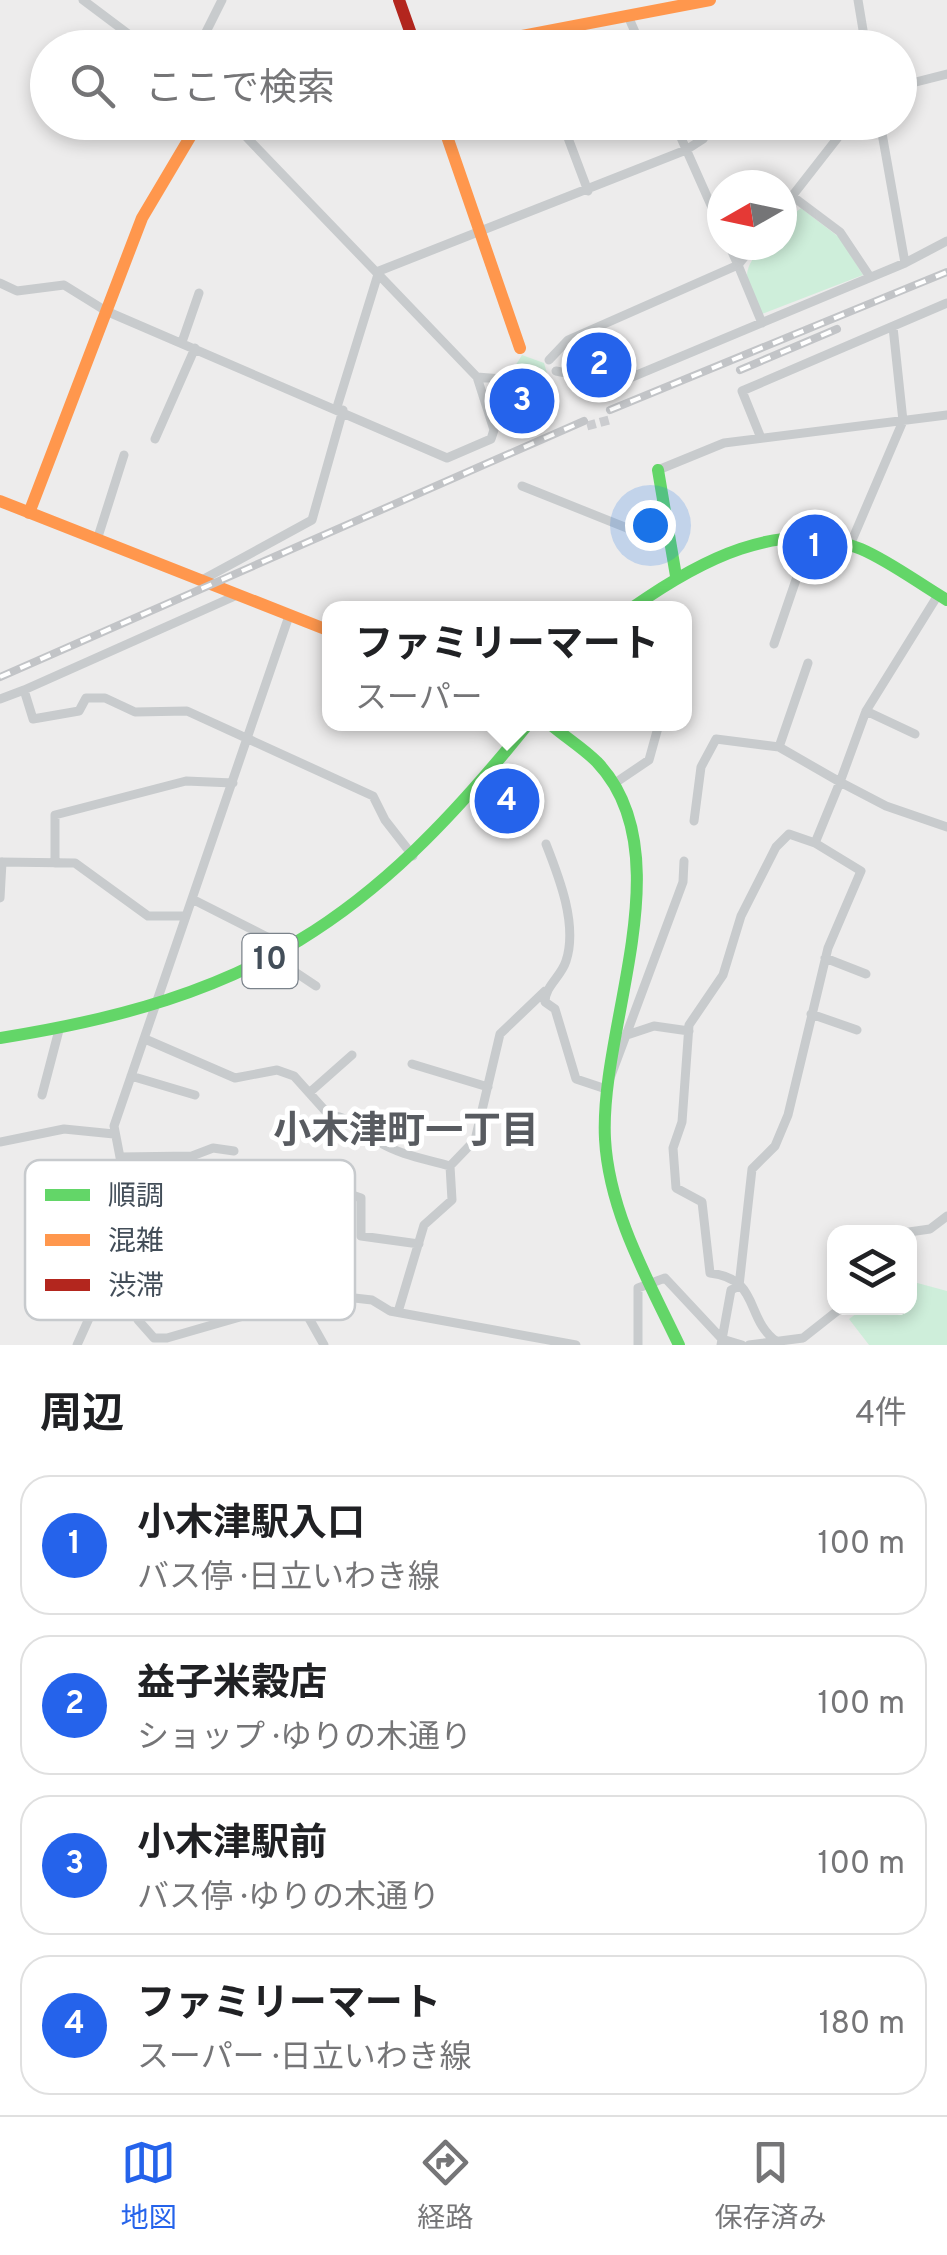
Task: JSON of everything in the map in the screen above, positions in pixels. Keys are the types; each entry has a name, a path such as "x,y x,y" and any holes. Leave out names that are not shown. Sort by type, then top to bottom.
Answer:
{"street":[{"path":"83,0 123,30"},
{"path":"207,30 222,0"},
{"path":"399,0 410,30"},
{"path":"573,30 710,0"},
{"path":"858,0 863,30"},
{"path":"628,16 634,30"},
{"path":"917,82 947,74"},
{"path":"28,513 142,218 188,140"},
{"path":"0,283 18,291 64,285 106,310 446,458 490,439 494,430 477,377 250,140"},
{"path":"448,140 520,348"},
{"path":"569,140 588,191"},
{"path":"682,140 707,197"},
{"path":"379,271 588,191 701,140"},
{"path":"797,190 836,140"},
{"path":"883,140 905,262"},
{"path":"797,200 840,232 870,277"},
{"path":"556,371 576,375 588,392 601,390 947,241"},
{"path":"736,260 762,323"},
{"path":"549,360 568,340 742,260"},
{"path":"200,581 312,520 379,271"},
{"path":"182,342 199,293"},
{"path":"761,438 742,391 947,304"},
{"path":"850,545 903,421 892,328"},
{"path":"154,439 195,348"},
{"path":"477,377 502,379"},
{"path":"676,576 658,470 724,443 947,415"},
{"path":"97,540 124,454"},
{"path":"522,486 662,542 670,541"},
{"path":"0,502 322,629"},
{"path":"774,644 811,536"},
{"path":"642,601 676,576 756,545 811,536 850,545 942,597 866,711 815,843"},
{"path":"0,700 235,596"},
{"path":"234,1152 213,1148 192,1156 120,1158 114,1134 288,616"},
{"path":"779,747 808,662"},
{"path":"24,690 33,719 79,711 86,698 105,698 135,712 187,711 373,796 385,820 415,858"},
{"path":"866,711 916,734"},
{"name":"10","path":"0,1038 155,1009 280,956 344,915 415,858 522,731"},
{"path":"560,731 587,750 615,784 630,815 640,875 606,1089 605,1136 613,1193 679,1345"},
{"path":"615,784 649,760 658,731"},
{"path":"694,821 701,767 716,740 779,747 886,806 947,827"},
{"path":"54,863 55,815 186,781 233,783"},
{"path":"740,1284 752,1169 775,1146 788,1115 826,958 861,870 815,843 789,834 776,847 741,916 723,975 689,1031 682,1122 674,1148 676,1188 702,1202 710,1272 740,1284 752,1299 761,1331 776,1342"},
{"path":"398,1312 424,1226 452,1200 450,1166 475,1140 500,1034 557,981 569,952 563,896 546,844"},
{"path":"606,1089 683,882 684,860"},
{"path":"0,898 1,862 75,864 148,916 186,916"},
{"path":"192,899 273,940 286,966 316,986"},
{"path":"826,958 866,974"},
{"path":"545,991 545,1002 554,1009 576,1079 606,1089"},
{"path":"810,1014 856,1030"},
{"path":"627,1035 654,1026 689,1031"},
{"path":"42,1095 59,1030"},
{"path":"145,1039 235,1078 278,1070 294,1076 330,1114 347,1117 379,1142 450,1166"},
{"path":"309,1093 352,1054"},
{"path":"412,1064 488,1088"},
{"path":"131,1076 194,1096"},
{"path":"0,1142 64,1130 114,1134"},
{"path":"355,1196 360,1198 361,1236 418,1244"},
{"path":"917,1231 930,1229 947,1216"},
{"path":"638,1345 638,1288 665,1278 721,1342 742,1345"},
{"path":"721,1342 730,1290 740,1284"},
{"path":"355,1298 372,1300 398,1312 576,1345"},
{"path":"750,1345 803,1338 831,1315"},
{"path":"76,1345 88,1320"},
{"path":"138,1320 154,1338 232,1320"},
{"path":"310,1320 324,1345"}],"green space":[{"path":"801,208 840,238 863,275 762,314 747,278 750,264 753,260 797,260 797,211"},
{"path":"522,355 544,363 547,373 517,386 509,376"},
{"path":"917,1283 947,1291 947,1345 869,1345 849,1319 854,1315 917,1315"}],"tunnel":[{"path":"587,426 609,420"}],"railway":[{"path":"610,410 947,272"},
{"path":"740,370 837,329"},
{"path":"0,677 584,421"}],"traffic: fast":[{"path":"658,470 676,576"},
{"path":"642,601 712,560 770,541 800,538 831,540 861,549 947,600"},
{"path":"0,1038 89,1021 167,1000 236,973 299,940 358,900 414,851 522,731"},
{"path":"559,731 597,762 622,800 635,844 637,892 632,943 607,1094 605,1139 622,1219 679,1345"}],"traffic: slow":[{"path":"553,30 710,0"},
{"path":"29,513 142,218 188,140"},
{"path":"448,140 520,348"},
{"path":"0,501 322,628"}],"traffic: jam":[{"path":"399,0 410,30"}],"place":[{"name":"益子米穀店","path":"599,365"},
{"name":"小木津駅前","path":"522,401"},
{"name":"小木津駅入口","path":"815,547"},
{"name":"ファミリーマート","path":"507,801"}],"district":[{"name":"小木津町一丁目","path":"406,1133"}]}
